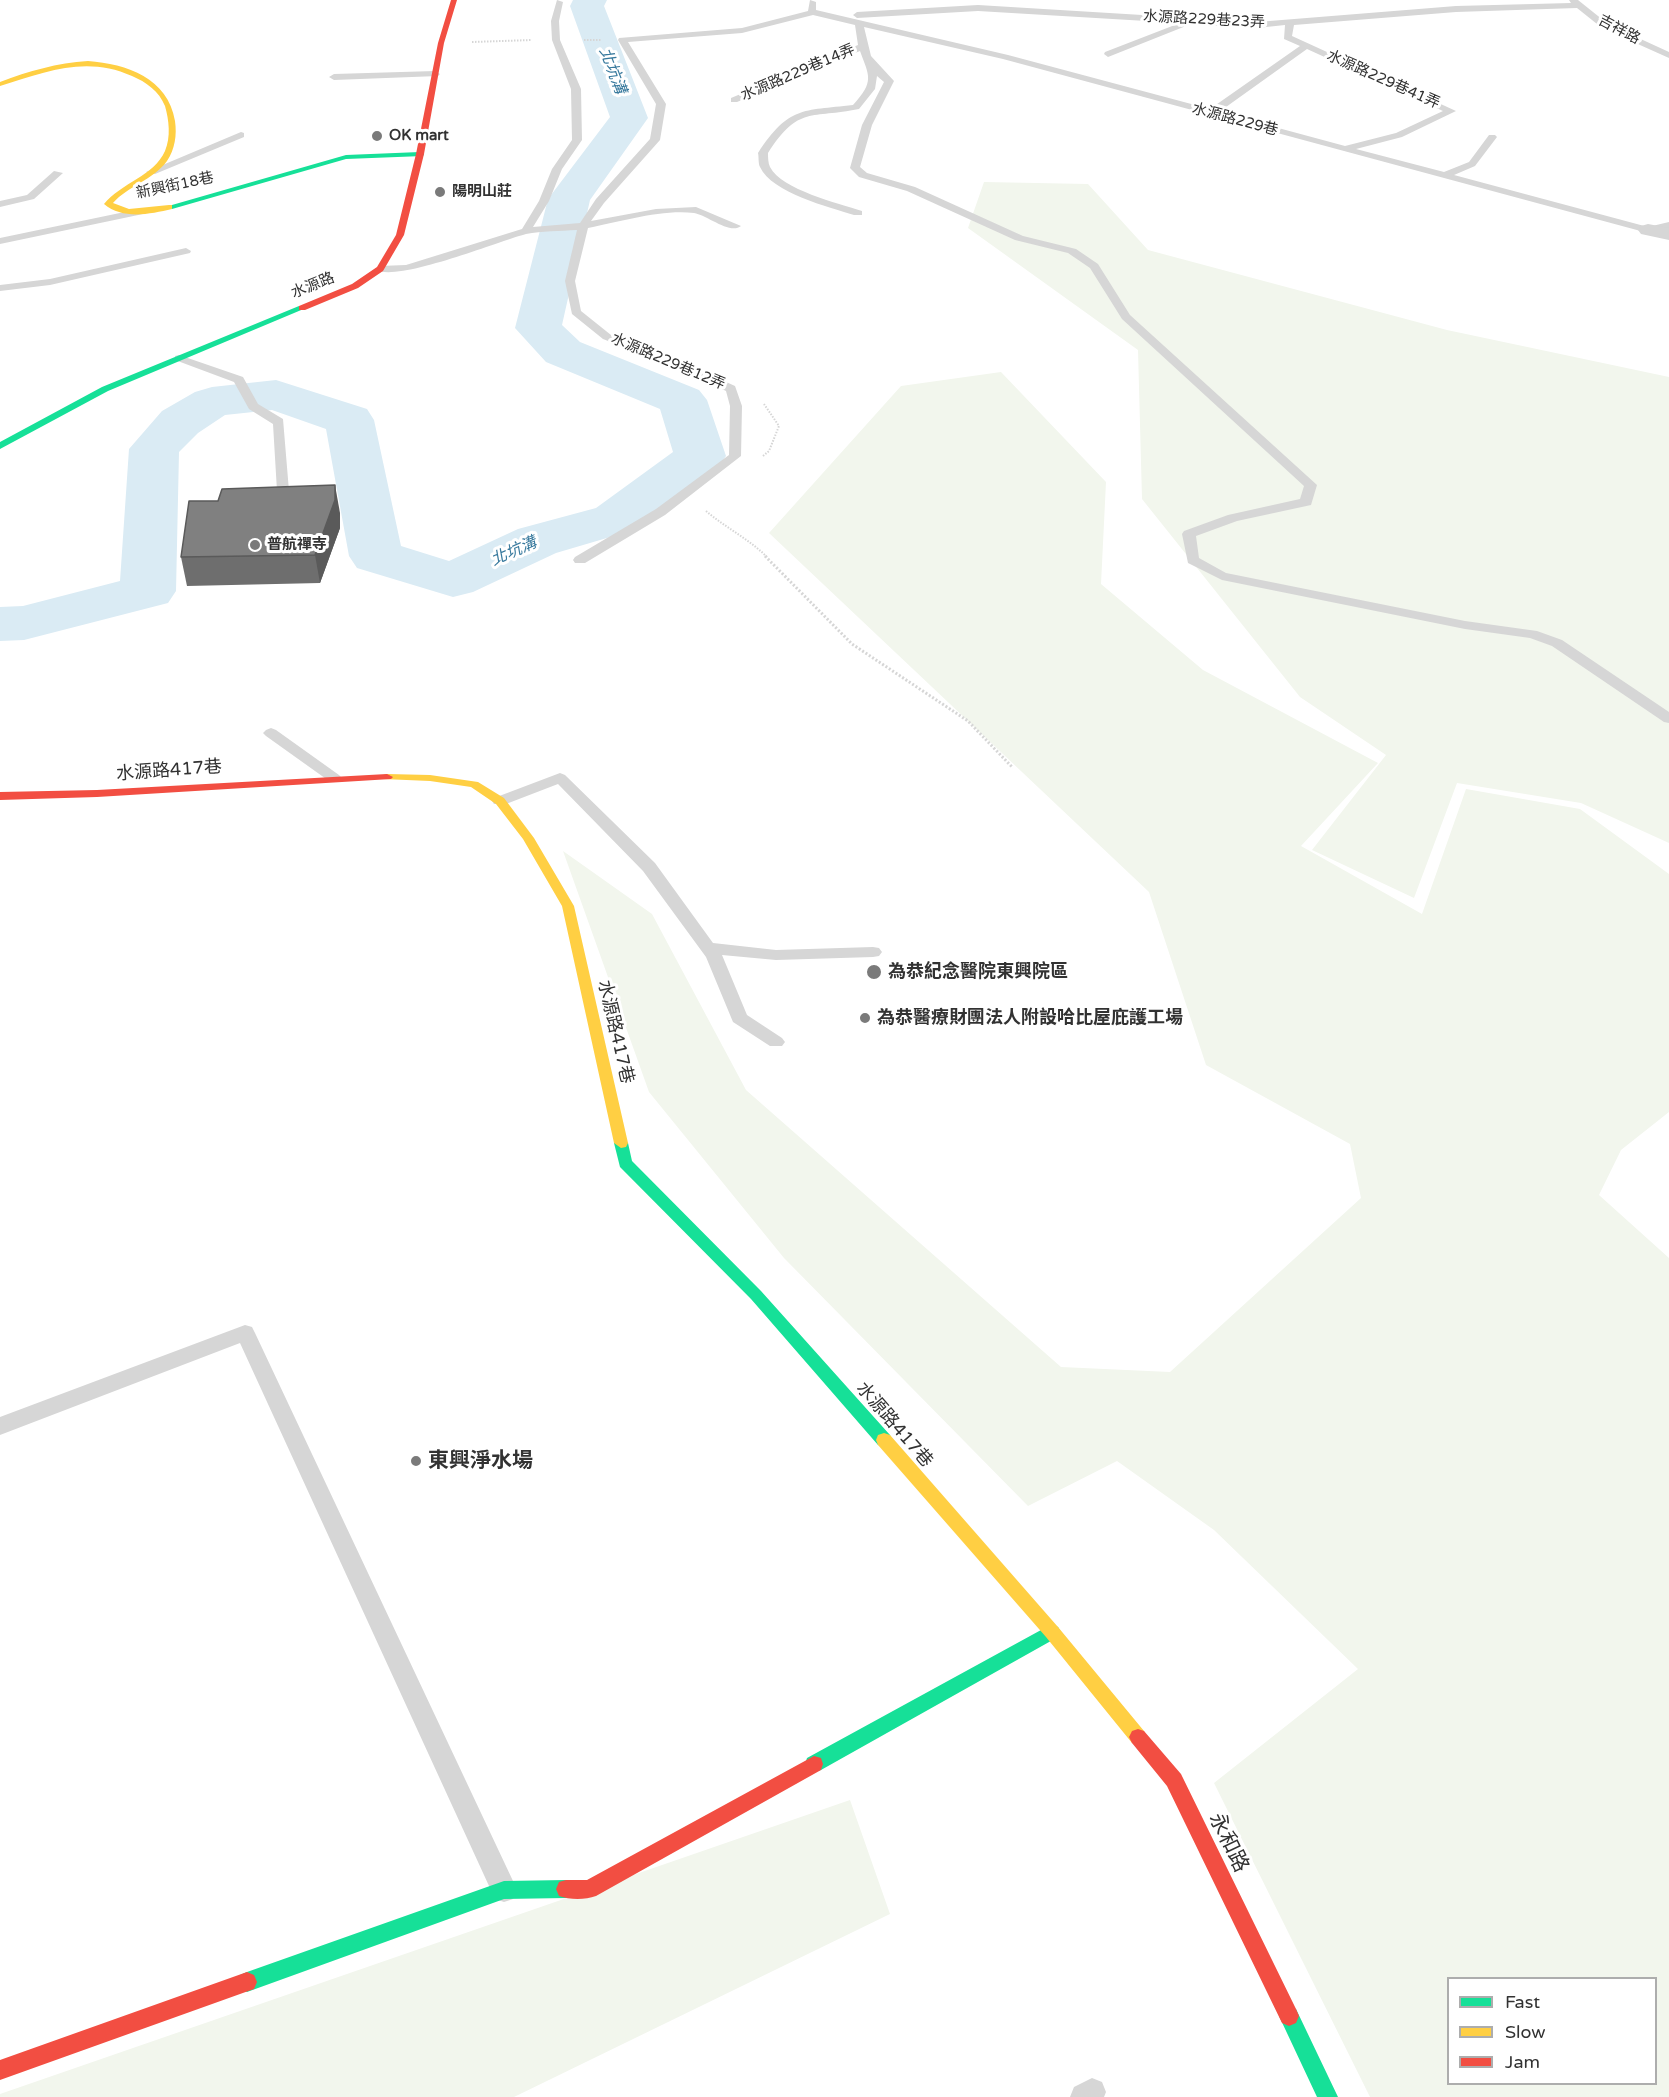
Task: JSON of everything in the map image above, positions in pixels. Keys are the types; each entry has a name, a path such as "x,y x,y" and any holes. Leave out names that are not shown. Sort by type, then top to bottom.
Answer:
{"street":[{"name":"水源路","path":"0,446 105,389 355,286 380,269 400,235 420,154 441,43 454,0"},
{"name":"新興街18巷","path":"0,84 45,68 74,62 107,62 130,69 166,96 175,133 166,156 151,172 114,194 108,204 115,209 139,212 168,207 346,157 420,154"},
{"name":"水源路229巷","path":"1648,230 1669,234"},
{"name":"水源路417巷","path":"0,796 68,796 334,778 430,778 474,784 500,801 528,838 568,906 625,1163 756,1295 1052,1632"},
{"path":"0,2070 504,1890 589,1889 1052,1632"},
{"name":"永和路","path":"1052,1632 1174,1780 1328,2097"}],"lane":[{"path":"622,40 719,34 791,20 812,12 812,0"},
{"path":"526,231 544,201 558,169 577,140 576,89 556,40 555,21 559,2"},
{"name":"水源路229巷23弄","path":"827,15 978,8 1257,25 1456,9 1576,3"},
{"name":"吉祥路","path":"1576,3 1605,26 1669,55"},
{"path":"1095,4 1121,16"},
{"name":"水源路229巷","path":"812,12 1005,57 1648,230"},
{"path":"820,23 842,19"},
{"path":"1108,54 1194,21"},
{"path":"858,213 798,192 783,184 768,173 762,164 761,155 765,146 795,116 816,110 856,107 874,81 872,68 861,47 859,22"},
{"name":"水源路229巷41弄","path":"1290,23 1287,37 1451,111 1399,135 1342,149"},
{"path":"744,40 788,31"},
{"name":"水源路229巷12弄","path":"580,560 627,535 698,487 735,456 736,406 731,389 698,373 607,337 576,312 570,281 583,226 600,201 656,140 661,104 622,40"},
{"path":"1211,113 1306,46"},
{"name":"水源路229巷14弄","path":"734,100 861,47"},
{"path":"872,68 890,81 867,125 855,168 862,175 911,189 1019,238 1072,251 1094,266 1126,317 1311,485 1306,502 1233,518 1189,534 1193,560 1222,576 1465,625 1532,634 1557,643 1669,719"},
{"path":"334,77 435,74"},
{"path":"151,172 241,135"},
{"path":"1443,176 1472,164 1492,137"},
{"path":"0,204 30,197 58,173"},
{"path":"4,235 115,209"},
{"path":"380,269 407,268 526,231 583,226 656,212 696,210 736,226"},
{"path":"4,235 139,212"},
{"path":"1648,230 1669,225"},
{"path":"0,247 4,235"},
{"path":"0,288 50,282 186,250"},
{"path":"179,358 239,380 253,406 279,422 283,491"},
{"path":"271,733 334,778"},
{"path":"500,801 560,778 649,867 714,956 739,1018 776,1042"},
{"path":"708,948 776,955 873,952"},
{"path":"0,1426 245,1333 504,1890"}],"path":[{"path":"441,43 524,40"},
{"path":"556,40 622,40"},
{"path":"731,389 757,392 779,426 769,451 762,458"},
{"path":"712,505 706,512 754,544 852,644 968,721 1013,768"}],"shaded area":[{"path":"984,182 1088,184 1148,250 1447,330 1669,377 1669,843 1581,803 1457,783 1414,898 1312,850 1386,755 1300,697 1142,499 1138,350 968,228"},
{"path":"1001,372 1106,482 1101,584 1203,670 1378,763 1301,846 1422,914 1466,789 1580,809 1669,874 1669,1112 1621,1150 1599,1195 1669,1258 1669,2097 1370,2097 1214,1783 1358,1669 1214,1530 1117,1461 1028,1506 784,1258 649,1092 563,851 652,914 746,1090 1061,1367 1170,1372 1361,1198 1350,1144 1206,1065 1149,892 769,533 901,386"},
{"path":"850,1800 890,1914 514,2097 0,2097 0,2094"}],"building":[{"path":"335,485 335,500 315,555 181,557 189,501 218,501 222,489"}],"waterway":[{"name":"北坑溝","path":"0,624 24,623 148,591 154,449 180,422 212,402 276,395 349,420 376,556 453,580 537,541 615,519 700,456 682,400 563,352 538,328 569,199 629,118 587,6 590,0"}],"traffic: fast":[{"path":"169,207 346,157 420,154"},
{"path":"0,446 105,389 302,308"},
{"path":"621,1143 625,1163 756,1295 884,1440"},
{"path":"814,1764 1052,1632"},
{"path":"247,1982 504,1890 566,1889"},
{"path":"1289,2016 1328,2097"}],"traffic: slow":[{"path":"0,84 53,67 88,63 123,69 150,82 160,92 168,106 172,123 169,151 157,167 115,196 108,204 129,212 169,207"},
{"path":"387,777 430,778 474,784 500,801 528,838 568,906 621,1143"},
{"path":"884,1440 1052,1632 1138,1737"}],"traffic: jam":[{"path":"302,308 355,286 380,269 400,235 420,154 441,43 454,0"},
{"path":"0,796 387,777"},
{"path":"1138,1737 1174,1780 1289,2016"},
{"path":"566,1889 589,1889 814,1764"},
{"path":"0,2070 247,1982"}],"place":[{"name":"OK mart","path":"377,136"},
{"name":"陽明山莊","path":"440,192"},
{"name":"普航禪寺","path":"255,545"},
{"name":"為恭紀念醫院東興院區","path":"874,972"},
{"name":"為恭醫療財團法人附設哈比屋庇護工場","path":"865,1018"},
{"name":"東興淨水場","path":"416,1461"}]}
